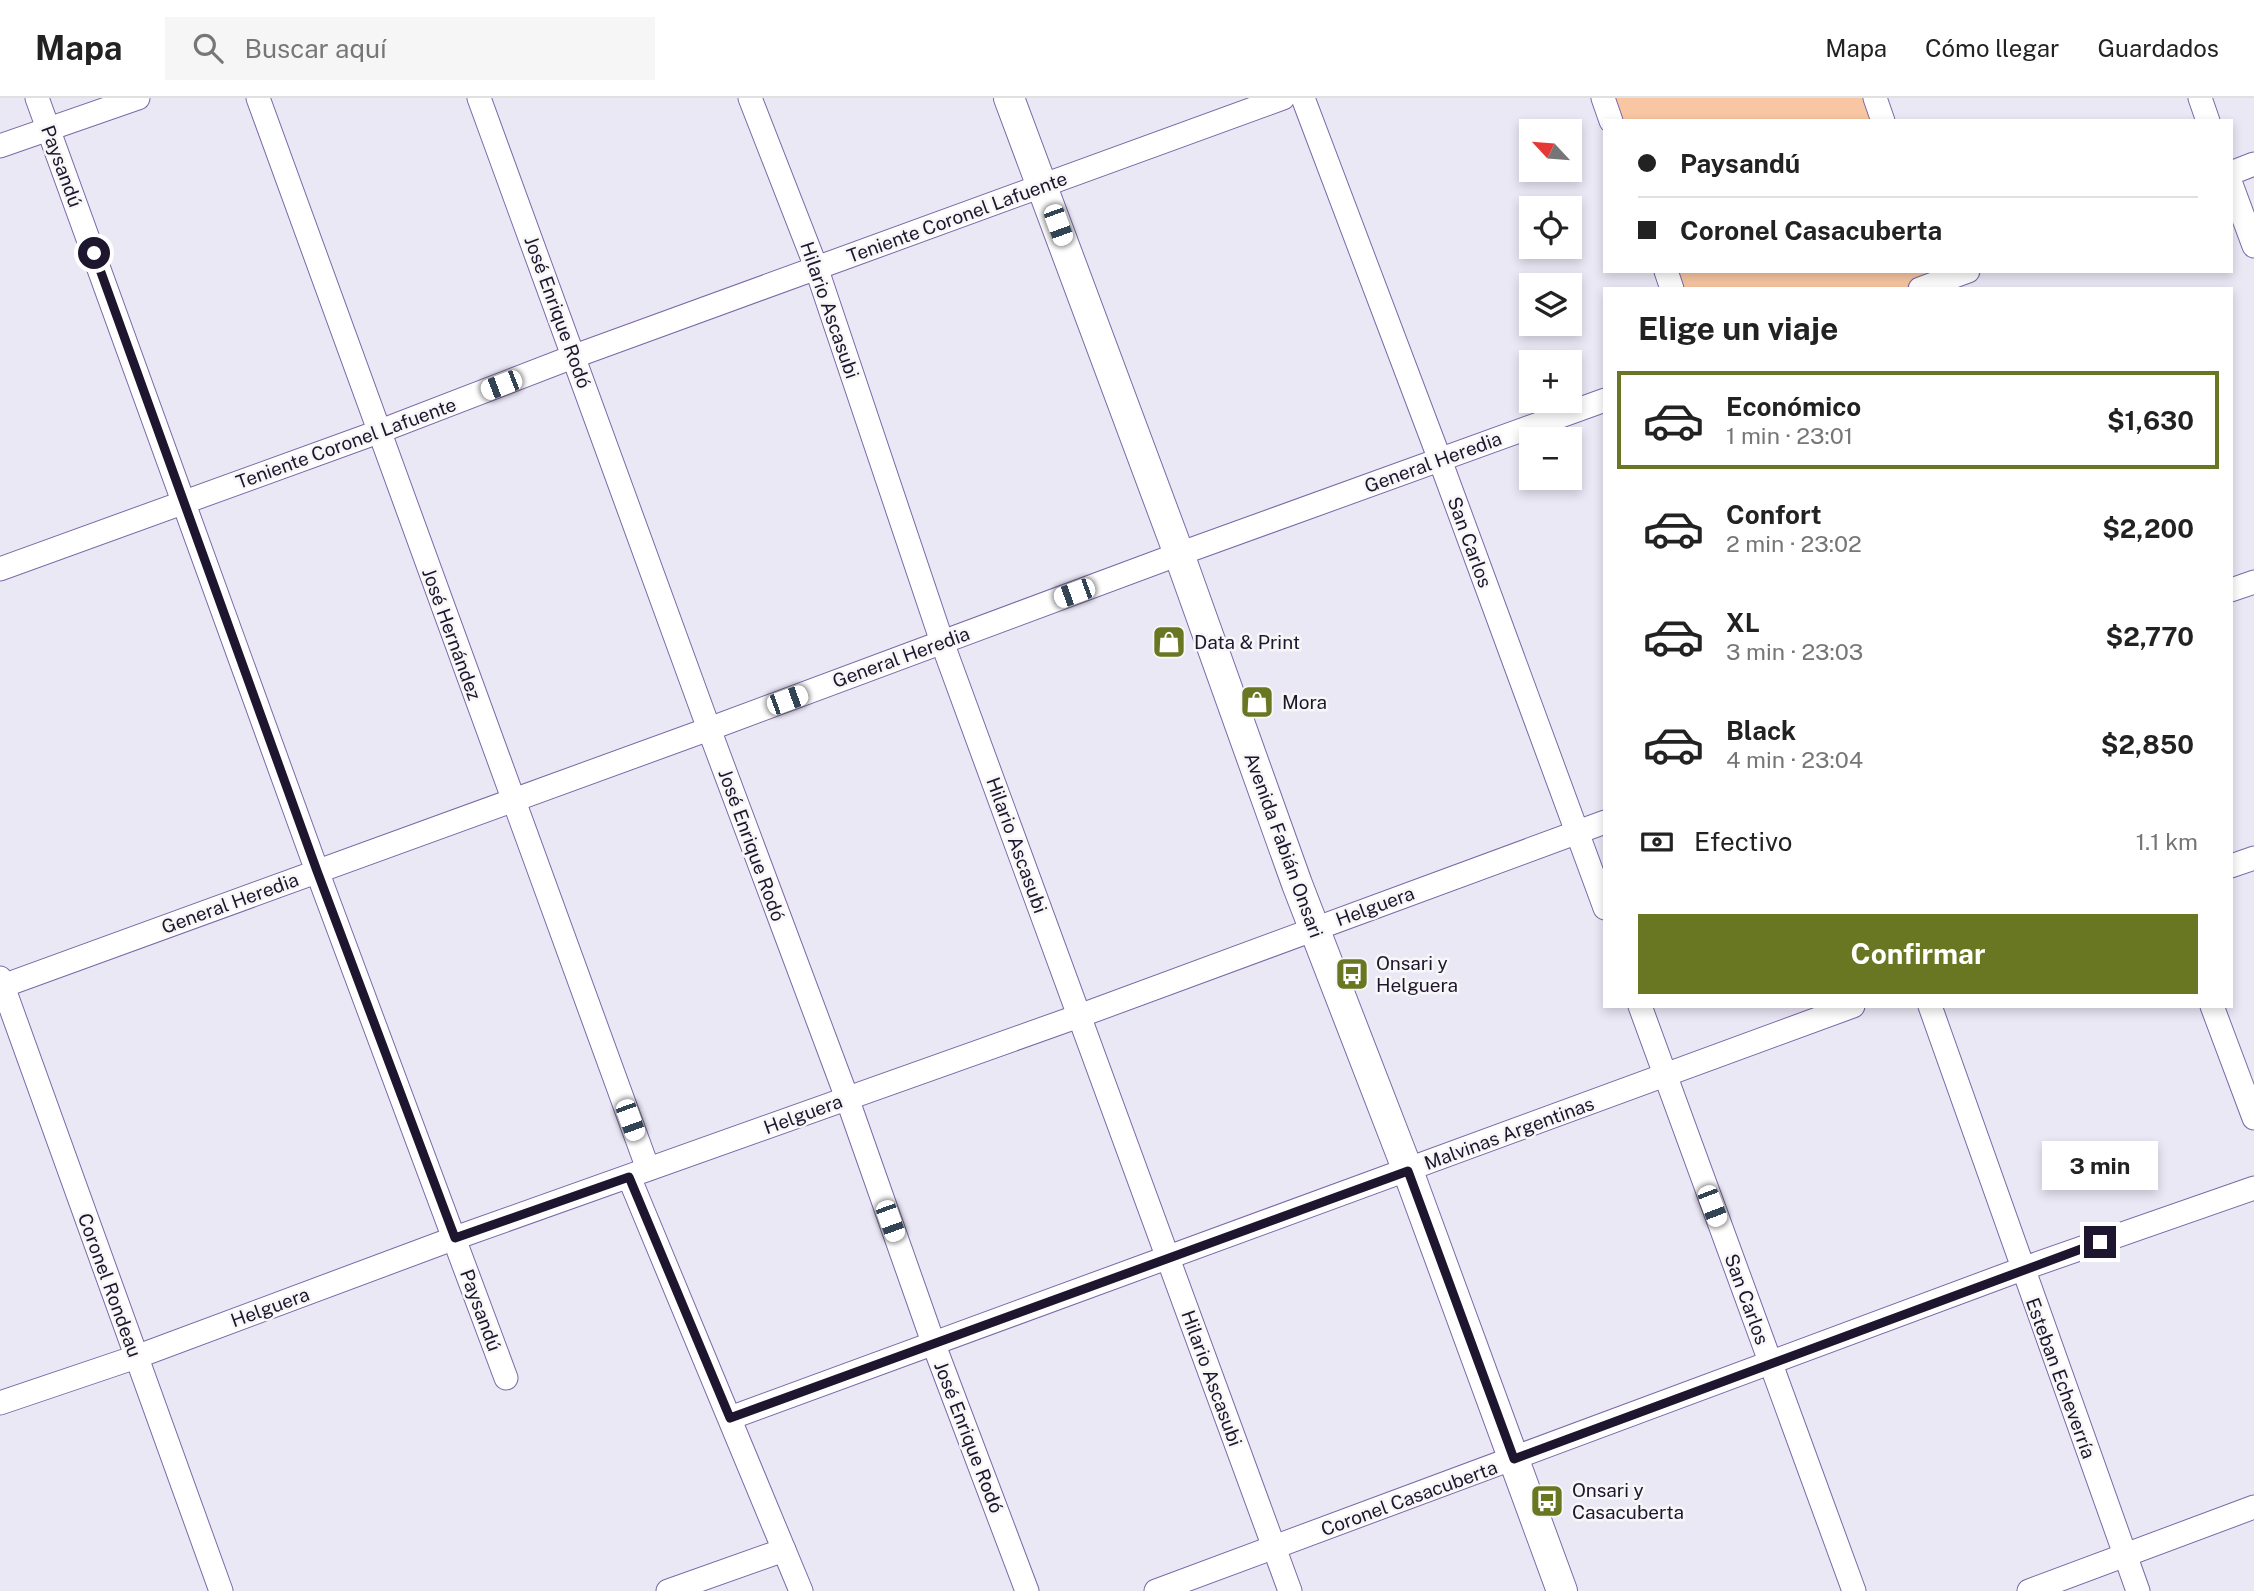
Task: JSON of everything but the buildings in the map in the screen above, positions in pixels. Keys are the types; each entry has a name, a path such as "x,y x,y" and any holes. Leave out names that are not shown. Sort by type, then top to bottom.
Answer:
{"street":[{"name":"Paysandú","path":"37,98 317,871 506,1378"},
{"path":"0,146 138,98"},
{"name":"José Hernández","path":"258,98 513,799 639,1173"},
{"name":"José Enrique Rodó","path":"479,98 847,1098 934,1345 1027,1591"},
{"name":"Hilario Ascasubi","path":"750,98 816,267 943,642 1290,1591"},
{"name":"Avenida Fabián Onsari","path":"1009,98 1179,554 1314,928 1408,1171 1562,1591"},
{"name":"Teniente Coronel Lafuente","path":"0,569 378,432 816,267 1283,98"},
{"name":"San Carlos","path":"1303,98 1603,902"},
{"path":"1603,98 1610,119"},
{"path":"1875,98 1882,119"},
{"path":"2200,98 2207,119"},
{"path":"2233,172 2254,164"},
{"path":"2233,189 2254,246"},
{"path":"1936,282 1962,273"},
{"name":"General Heredia","path":"1,983 709,729 1179,554 1603,401"},
{"path":"2233,589 2254,582"},
{"name":"Helguera","path":"0,1403 136,1357 455,1238 1079,1016 1603,823"},
{"path":"2233,865 2254,858"},
{"name":"Coronel Rondeau","path":"1,983 221,1591"},
{"name":"San Carlos","path":"1641,1008 1854,1591"},
{"name":"Malvinas Argentinas","path":"730,1418 1848,1008"},
{"name":"Esteban Echeverría","path":"1931,1008 2138,1591"},
{"path":"2213,1008 2254,1118"},
{"path":"639,1173 730,1418 801,1591"},
{"name":"Coronel Casacuberta","path":"1156,1591 2022,1269 2254,1188"},
{"path":"2029,1591 2254,1507"},
{"path":"668,1591 784,1550"}],"shaded area":[{"path":"1603,98 1875,98 1882,119 1610,119"},
{"path":"1667,273 1936,273 1922,287 1671,287"}],"place":[{"name":"Data & Print","path":"1169,642"},
{"name":"Mora","path":"1257,702"},
{"name":"Onsari y Helguera","path":"1352,974"},
{"name":"Onsari y Casacuberta","path":"1547,1501"}],"route":[{"path":"94,253 317,871 455,1238 629,1177 730,1418 1408,1171 1514,1459 2100,1242"}]}
